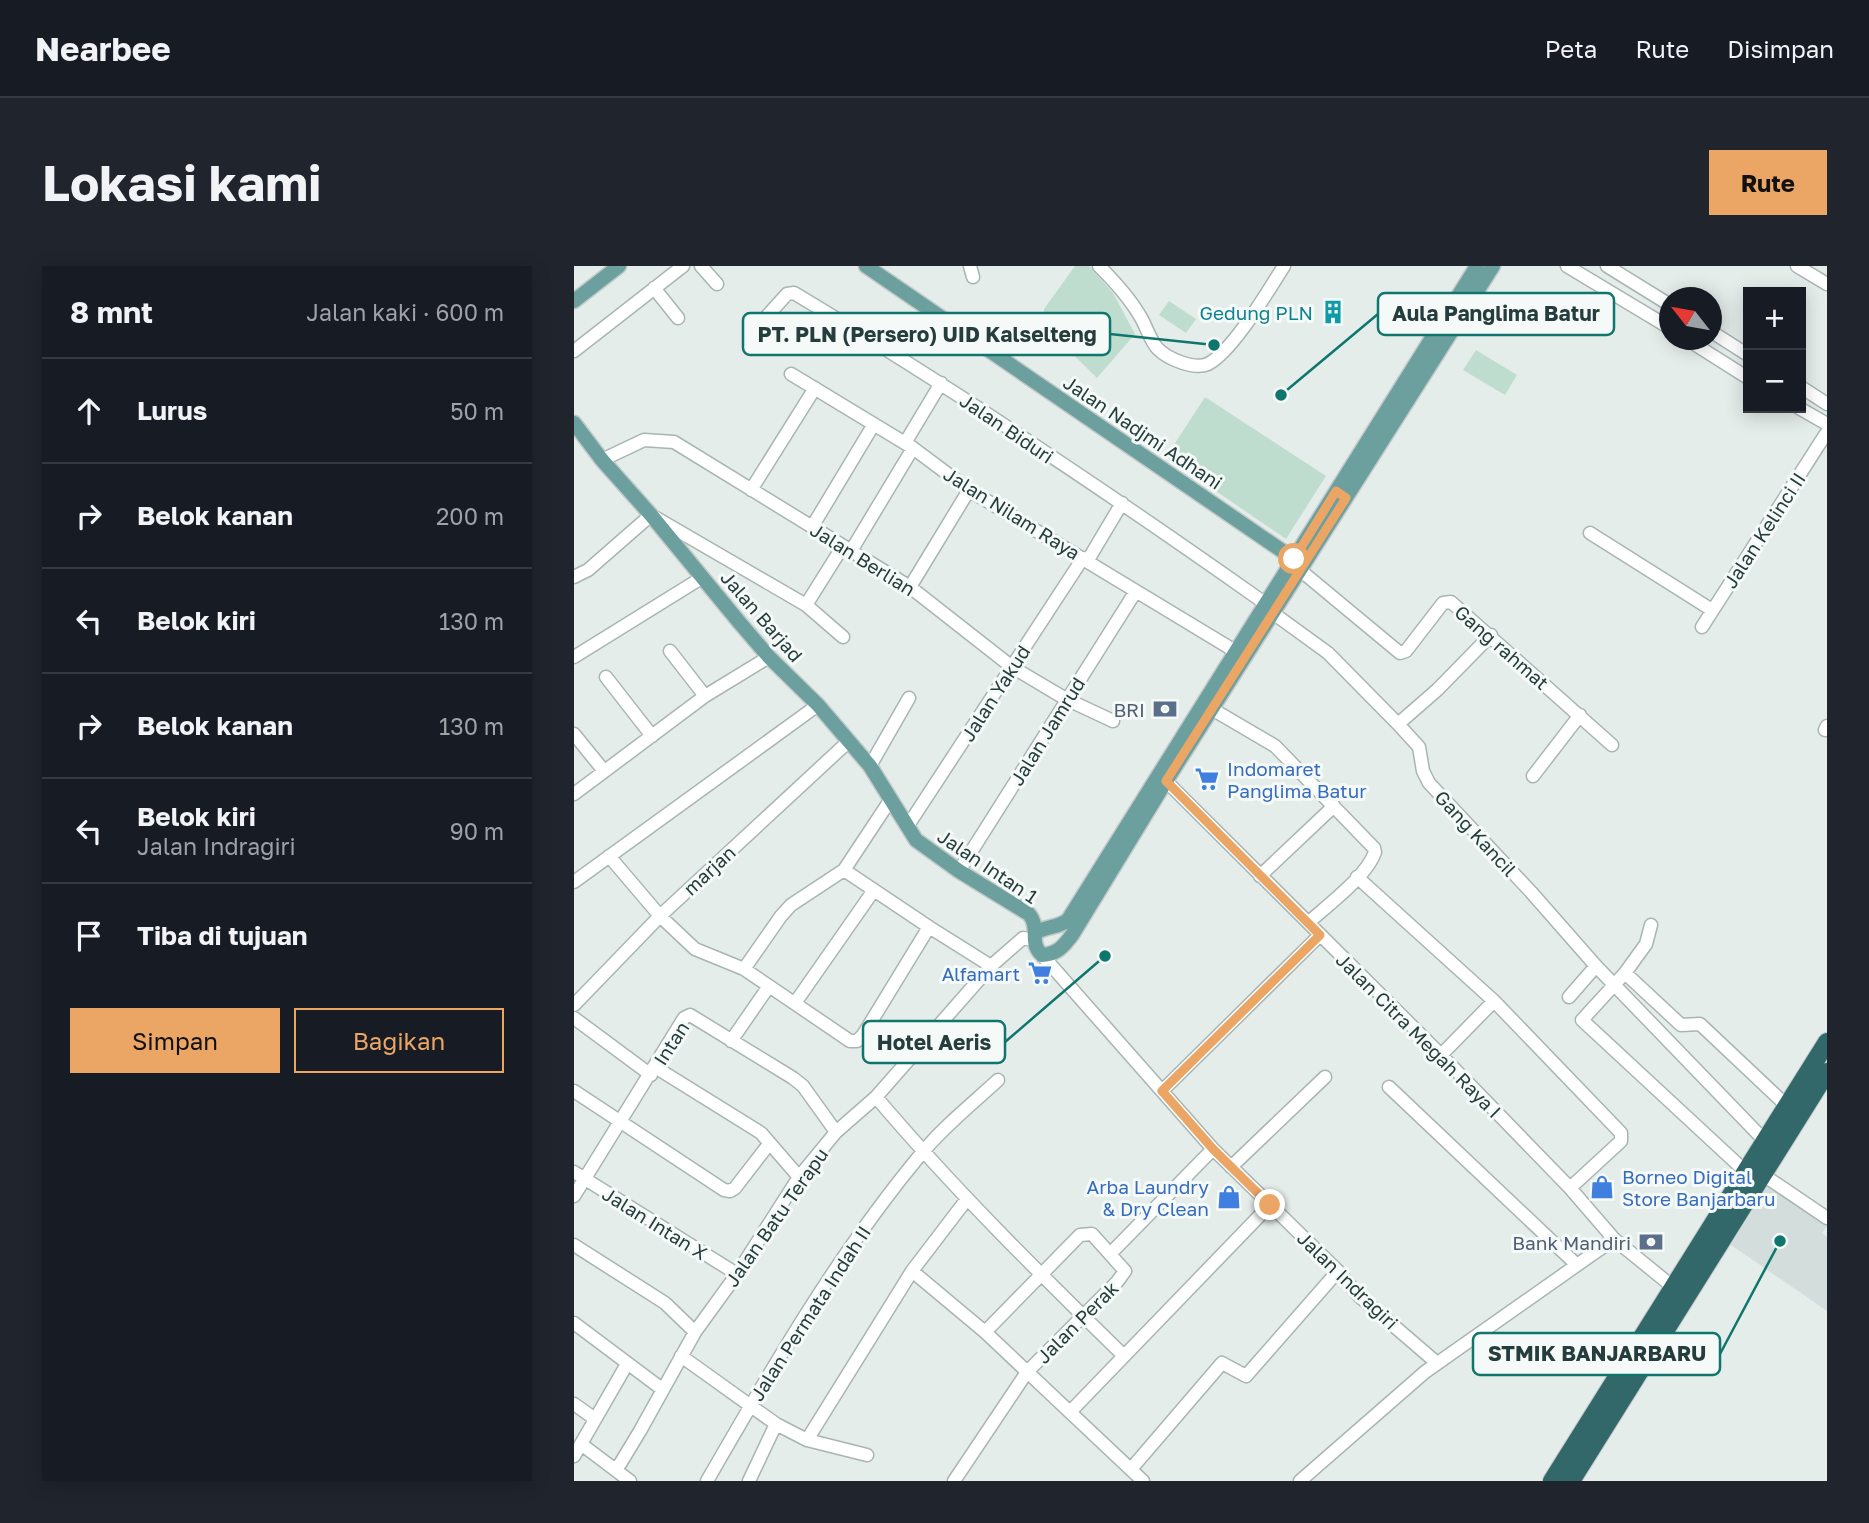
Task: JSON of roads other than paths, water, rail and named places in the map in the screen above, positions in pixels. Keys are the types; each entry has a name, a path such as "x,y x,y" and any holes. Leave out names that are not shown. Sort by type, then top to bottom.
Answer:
{"highway":[{"path":"1552,1481 1594,1429 1754,1173 1765,1141 1827,1042"},
{"path":"1571,1481 1594,1429 1674,1287 1827,1072"}],"main road":[{"path":"574,301 619,266"},
{"name":"Jalan Nadjmi Adhani","path":"866,266 1297,565"},
{"path":"1042,955 1052,954 1063,947 1212,709 1269,608 1395,408 1477,266"},
{"path":"1395,408 1493,266"},
{"name":"Jalan Barjad","path":"574,423 602,460 769,657 818,705 849,741 870,766 891,799"},
{"path":"1035,937 1042,929 1062,925 1068,920 1235,651 1269,608"},
{"name":"Jalan Intan 1","path":"891,799 916,840 959,871 1029,914 1034,920 1034,946 1042,955"}],"street":[{"path":"574,351 683,266"},
{"path":"701,266 717,284"},
{"path":"1099,266 1125,292 1157,349 1184,363 1195,365 1207,364 1241,331 1284,266"},
{"path":"1567,266 1659,321"},
{"path":"1597,282 1606,266 1659,298"},
{"path":"1797,266 1827,284"},
{"path":"654,288 678,318"},
{"name":"Jalan Biduri","path":"751,334 787,294 794,293 941,383 1122,503 1269,608"},
{"path":"1722,338 1743,352"},
{"path":"1704,350 1743,374"},
{"name":"Jalan Nilam Raya","path":"791,374 909,445 969,489 1235,651"},
{"path":"806,605 847,549 909,445 941,383"},
{"path":"751,490 815,388"},
{"path":"1806,390 1827,404"},
{"path":"1806,412 1827,424"},
{"path":"812,527 874,425"},
{"name":"Jalan Kelinci II","path":"1702,627 1827,432"},
{"name":"Jalan Berlian","path":"602,460 644,440 674,442 910,587 1012,667 1066,699 1113,721"},
{"path":"910,587 969,489"},
{"name":"Jalan Yakud","path":"907,827 1122,503"},
{"path":"574,577 588,570 651,515 806,605 843,637"},
{"path":"1590,533 1712,610"},
{"name":"Gang rahmat","path":"1297,565 1400,653 1406,651 1448,601 1491,635 1612,746"},
{"path":"574,657 703,577"},
{"name":"Jalan Jamrud","path":"959,871 1136,591"},
{"name":"Gang Kancil","path":"1269,608 1328,653 1398,724 1419,747 1423,771 1429,783 1614,985 1765,1141"},
{"path":"1398,724 1437,690 1491,635"},
{"path":"670,651 705,696"},
{"path":"574,794 705,696 769,657"},
{"path":"606,677 652,736"},
{"path":"870,766 909,698"},
{"path":"574,882 818,705"},
{"path":"1212,709 1275,746 1375,852 1357,877 1309,922"},
{"path":"1533,776 1580,715"},
{"path":"574,734 604,771"},
{"name":"marjan","path":"574,1004 660,916 849,741"},
{"name":"Jalan Citra Megah Raya I","path":"1166,781 1441,1055 1570,1188 1614,1239 1674,1287"},
{"path":"744,969 780,916 791,905 845,870 891,799"},
{"path":"1260,876 1334,806"},
{"path":"609,856 660,916 695,949 744,969 850,1041 857,1041 863,1035 929,927"},
{"path":"845,870 991,966"},
{"path":"1357,877 1494,1001 1621,1133 1621,1141 1570,1188"},
{"path":"795,1003 874,890"},
{"path":"1651,925 1646,944 1625,973 1582,1020 1754,1173 1827,1218"},
{"path":"1162,1091 1320,935"},
{"name":"Jalan Batu Terapu","path":"614,1469 621,1464 695,1332 737,1274 799,1177 836,1132 876,1097 991,966 1023,938 1035,937"},
{"path":"1063,947 1064,977"},
{"name":"Jalan Indragiri","path":"1042,955 1213,1149 1338,1271 1359,1296 1437,1363"},
{"path":"1569,997 1597,966"},
{"path":"1625,973 1681,1026 1700,1024 1787,1106"},
{"path":"731,1041 769,986"},
{"path":"1441,1055 1494,1001"},
{"name":"Intan","path":"574,1196 579,1175 621,1121 684,1018 690,1015 793,1078 803,1087 836,1132"},
{"path":"574,1018 653,1071 761,1133 799,1177"},
{"path":"1231,1167 1325,1077"},
{"name":"Jalan Permata Indah II","path":"707,1481 848,1250 923,1152 998,1080"},
{"path":"1389,1087 1577,1265"},
{"path":"574,1091 724,1190 735,1188 769,1144"},
{"path":"876,1097 967,1199 1123,1355"},
{"path":"985,1332 1080,1235 1092,1234 1110,1254 1213,1149"},
{"name":"Jalan Intan X","path":"579,1175 737,1274"},
{"path":"807,1440 912,1271 967,1199"},
{"path":"1071,1411 1270,1205"},
{"path":"1300,1481 1437,1363 1614,1239"},
{"path":"574,1245 665,1303 695,1332"},
{"name":"Jalan Perak","path":"954,1481 1027,1372 1125,1271 1110,1254"},
{"path":"912,1271 985,1332 1143,1481"},
{"path":"1131,1469 1222,1363 1246,1376 1338,1271"},
{"path":"574,1323 662,1389"},
{"path":"681,1356 776,1424 807,1440 867,1455"},
{"path":"574,1456 627,1364"},
{"path":"574,1404 595,1419"},
{"path":"749,1481 776,1424"},
{"path":"581,1444 630,1481"}],"place":[{"name":"Gedung PLN","path":"1333,312"},
{"name":"PT. PLN (Persero) UID Kalselteng","path":"1214,345"},
{"name":"Aula Panglima Batur","path":"1281,395"},
{"name":"BRI","path":"1165,709"},
{"name":"Indomaret Panglima Batur","path":"1207,779"},
{"name":"Hotel Aeris","path":"1105,956"},
{"name":"Alfamart","path":"1040,973"},
{"name":"Borneo Digital Store Banjarbaru","path":"1602,1187"},
{"name":"Arba Laundry & Dry Clean","path":"1229,1197"},
{"name":"STMIK BANJARBARU","path":"1780,1241"},
{"name":"Bank Mandiri","path":"1651,1242"}]}
